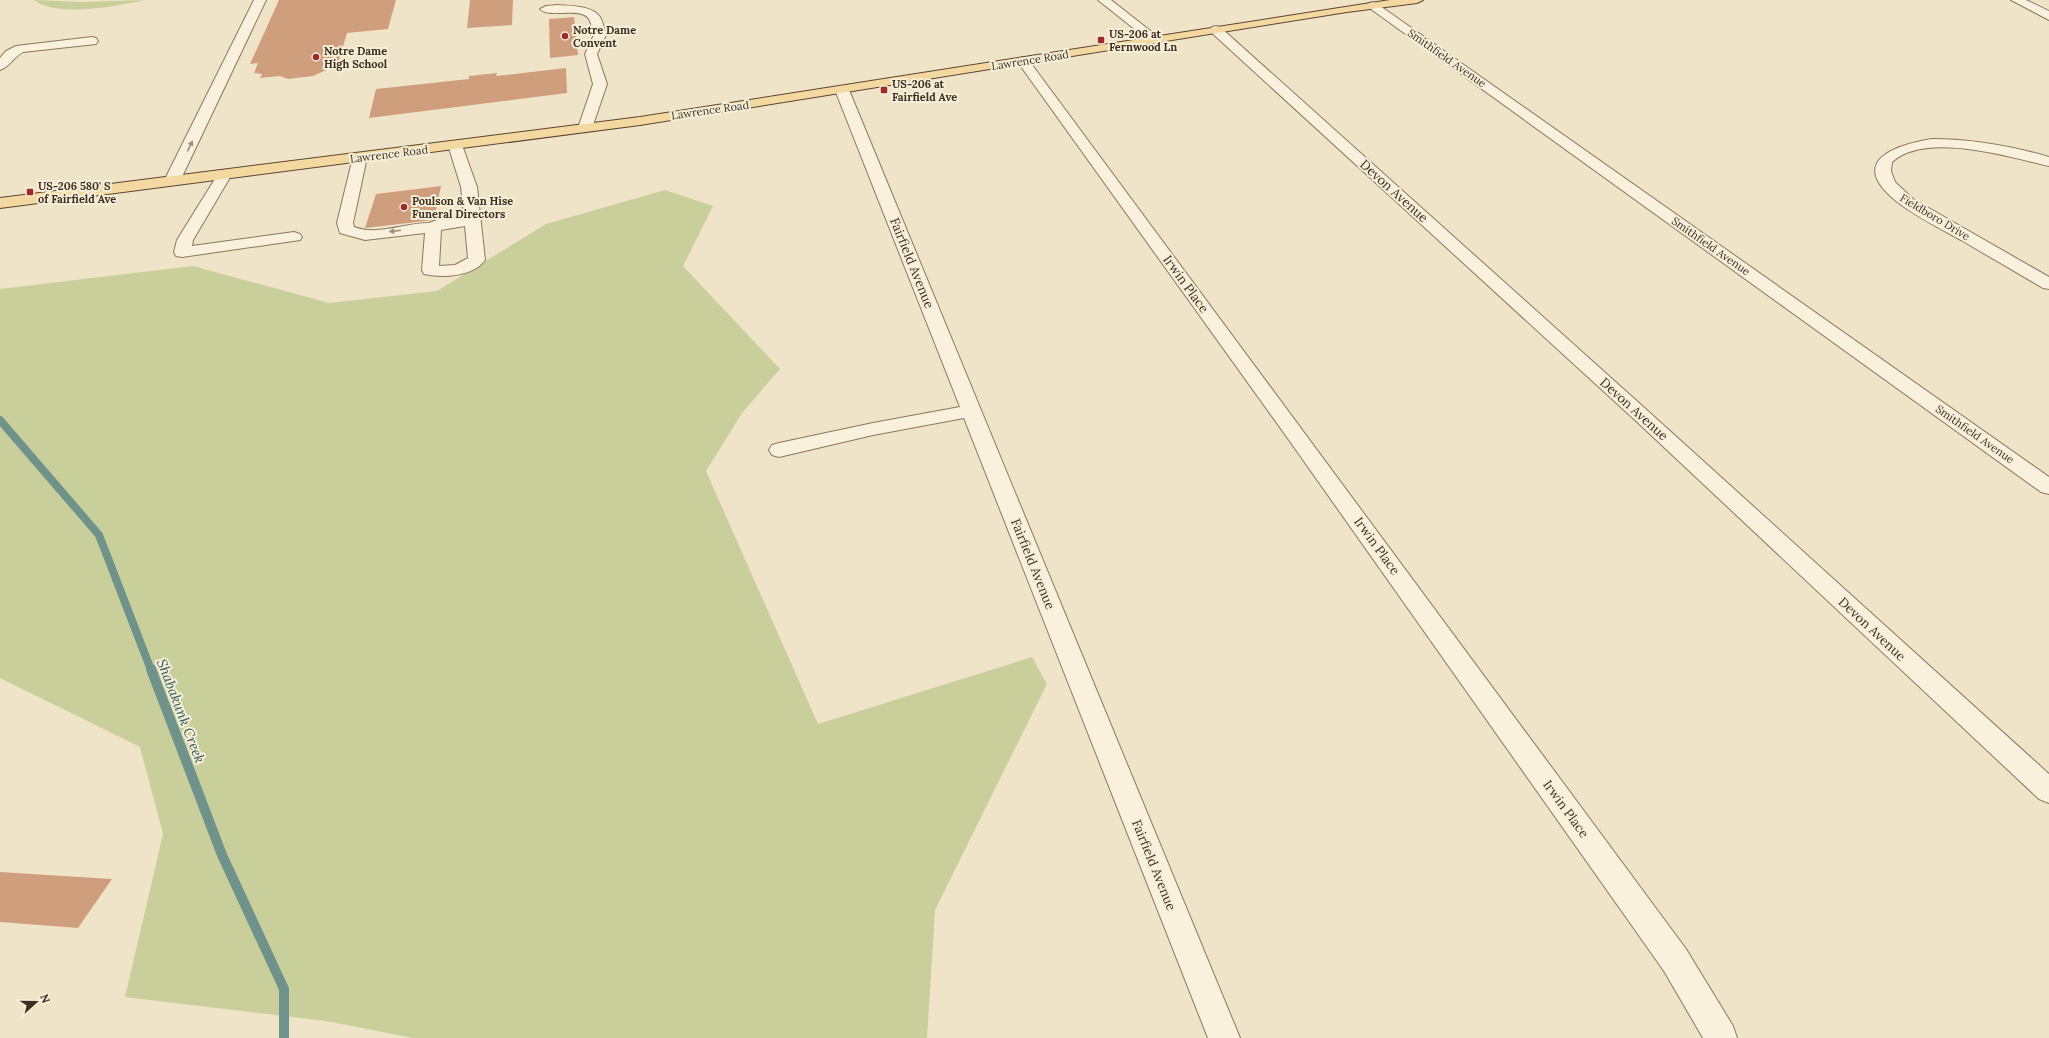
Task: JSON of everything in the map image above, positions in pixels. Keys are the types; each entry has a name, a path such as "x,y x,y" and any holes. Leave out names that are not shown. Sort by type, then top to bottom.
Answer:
{"main road":[{"name":"Lawrence Road","path":"0,203 455,146 585,128 842,90 1216,30 1417,0"}],"street":[{"path":"172,181 260,0"},
{"path":"1104,0 1156,40"},
{"path":"2017,0 2049,16"},
{"name":"Smithfield Avenue","path":"1372,6 2049,488"},
{"path":"546,9 573,10 590,14 595,19 599,38 591,54 600,84 585,128"},
{"name":"Devon Avenue","path":"1216,30 1642,416 2049,792"},
{"path":"0,66 10,54 20,49 92,41"},
{"name":"Irwin Place","path":"1023,61 1296,435 1675,960 1720,1038"},
{"name":"Fairfield Avenue","path":"842,90 1224,1038"},
{"name":"Fieldboro Drive","path":"2049,162 1984,147 1939,144 1903,149 1892,155 1884,162 1882,172 1887,183 1898,195 1913,206 2049,284"},
{"path":"433,228 430,270 440,272 469,267 477,260 469,187 455,146"},
{"path":"360,157 345,223 346,230 352,234 433,228 437,225 473,220"},
{"path":"225,174 185,240 182,252 294,236"},
{"path":"779,450 873,429 971,411"}],"green space":[{"path":"34,0 82,2 145,0 88,9 72,9 44,5"},
{"path":"665,190 713,206 683,266 780,369 742,413 706,471 818,724 1032,657 1047,684 935,910 927,1038 413,1038 326,1021 125,997 163,834 140,747 0,678 0,289 193,266 329,303 437,291 546,224"}],"building":[{"path":"279,0 396,0 388,29 347,33 338,63 333,64 331,68 313,76 288,79 280,76 260,78 262,74 254,73 258,63 250,64"},
{"path":"470,0 513,0 512,25 467,28"},
{"name":"Notre Dame Convent","path":"574,17 578,55 550,58 549,19"},
{"path":"566,68 567,93 369,118 376,89 469,79 469,76 497,73 496,76"},
{"name":"Poulson & Van Hise Funeral Directors","path":"441,186 434,220 365,228 376,194"},
{"path":"0,872 112,879 78,928 0,922"}],"waterway":[{"name":"Shabakunk Creek","path":"0,420 99,535 151,670"},
{"name":"Shabakunk Creek","path":"151,669 222,855 284,989 284,1038"}],"place":[{"name":"Notre Dame Convent","path":"565,36"},
{"name":"US-206 at Fernwood Ln","path":"1101,40"},
{"name":"Notre Dame High School","path":"316,57"},
{"name":"US-206 at Fairfield Ave","path":"884,90"},
{"name":"US-206 580' S of Fairfield Ave","path":"30,192"},
{"name":"Poulson & Van Hise Funeral Directors","path":"404,207"}]}
